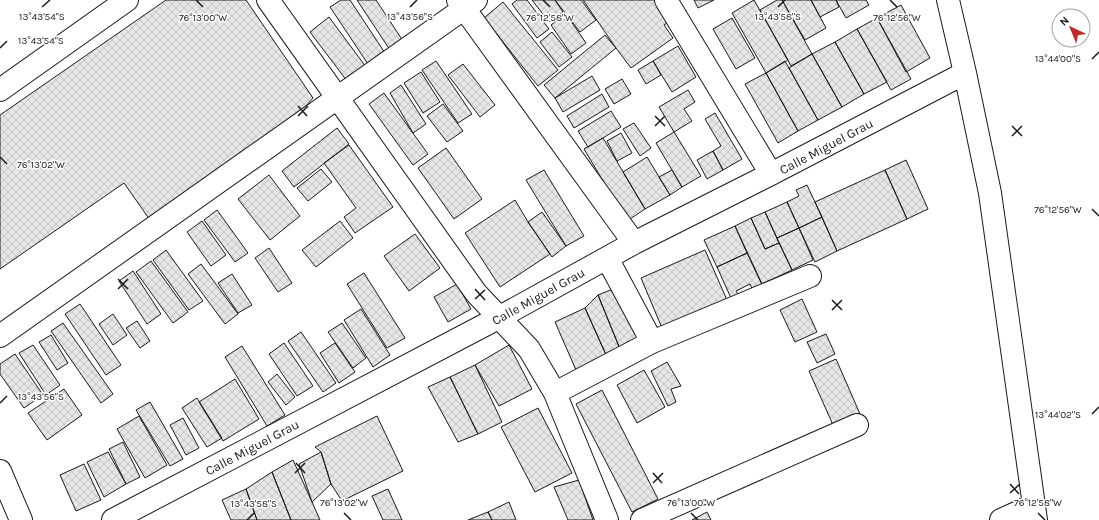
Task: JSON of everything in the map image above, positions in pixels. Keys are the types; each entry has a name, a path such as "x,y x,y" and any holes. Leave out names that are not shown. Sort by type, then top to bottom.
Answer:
{"street":[{"path":"0,90 127,0"},
{"path":"268,0 476,293 529,348 555,393 607,520"},
{"path":"666,0 771,174"},
{"path":"948,0 990,193 1035,513 1001,520"},
{"path":"0,336 337,98 466,3 634,244"},
{"name":"Calle Miguel Grau","path":"112,520 500,317 607,258 965,73"},
{"path":"607,258 652,342"},
{"path":"555,393 652,342 810,276"},
{"path":"642,520 857,425"},
{"path":"0,471 21,520"}],"building":[{"path":"166,0 246,0 313,98 297,116 150,220 124,183 0,269 0,115"},
{"path":"341,0 350,0 385,53 368,64 330,7"},
{"path":"357,0 376,0 403,41 390,50"},
{"path":"517,0 527,0 549,29 537,38 512,4"},
{"path":"532,0 555,0 563,12 549,22"},
{"path":"555,0 581,0 596,20 580,32"},
{"path":"583,0 660,0 673,19 664,25 673,38 631,68"},
{"path":"694,0 714,0 698,8"},
{"path":"754,0 788,60 766,73 732,13"},
{"path":"777,0 782,0 812,54 791,66 760,10"},
{"path":"782,0 811,0 826,28 805,40"},
{"path":"811,0 836,0 839,7 820,17"},
{"path":"836,0 866,0 869,5 846,18"},
{"path":"503,2 558,70 538,86 484,18"},
{"path":"901,5 930,58 906,72 877,18"},
{"path":"566,14 586,43 571,54 551,25"},
{"path":"329,17 366,67 347,81 310,32"},
{"path":"732,18 755,58 736,69 713,29"},
{"path":"877,18 911,79 891,90 857,29"},
{"path":"857,29 887,82 864,94 835,42"},
{"path":"552,32 572,57 559,67 540,42"},
{"path":"605,35 616,48 555,98 544,85"},
{"path":"835,42 864,94 842,107 812,54"},
{"path":"678,46 696,77 672,92 653,61"},
{"path":"812,54 842,107 818,120 789,68"},
{"path":"436,61 472,114 458,123 422,70"},
{"path":"653,61 661,75 646,84 638,70"},
{"path":"785,61 818,120 798,131 766,73"},
{"path":"463,64 495,105 480,117 448,75"},
{"path":"421,72 440,102 423,113 404,83"},
{"path":"766,73 798,131 778,143 745,84"},
{"path":"592,76 600,90 563,112 555,98"},
{"path":"622,79 631,94 614,104 605,89"},
{"path":"401,85 426,124 413,133 390,93"},
{"path":"688,90 695,102 684,109 692,121 674,132 659,107"},
{"path":"384,93 428,154 413,165 369,104"},
{"path":"602,94 609,107 574,128 567,116"},
{"path":"443,104 463,131 447,142 427,116"},
{"path":"611,111 621,127 588,147 578,131"},
{"path":"715,113 742,159 723,170 713,151 721,146 705,119"},
{"path":"634,123 651,148 640,156 623,129"},
{"path":"337,128 349,144 294,187 282,171"},
{"path":"674,132 701,176 682,187 656,143"},
{"path":"621,133 632,153 617,161 607,141"},
{"path":"603,138 645,209 627,221 584,149"},
{"path":"349,145 393,207 355,233 344,217 356,208 324,163"},
{"path":"446,148 482,199 454,219 418,168"},
{"path":"713,151 723,170 707,179 697,160"},
{"path":"647,157 670,195 645,209 623,172"},
{"path":"906,160 928,209 907,219 885,170"},
{"path":"321,169 332,182 308,201 297,188"},
{"path":"544,170 584,236 566,246 526,180"},
{"path":"672,170 682,187 670,195 659,177"},
{"path":"885,170 907,219 837,251 815,202"},
{"path":"269,175 300,216 270,240 238,199"},
{"path":"807,185 822,217 799,228 787,202 799,196 796,190"},
{"path":"515,200 550,254 500,287 465,233"},
{"path":"787,202 799,228 777,238 765,212"},
{"path":"217,210 248,253 235,262 204,220"},
{"path":"542,212 566,246 552,257 528,222"},
{"path":"765,212 779,243 765,249 751,218"},
{"path":"822,217 837,251 815,262 799,228"},
{"path":"751,218 765,249 779,243 792,270 762,284 735,226"},
{"path":"202,221 226,255 211,266 187,232"},
{"path":"340,221 353,238 316,267 302,250"},
{"path":"735,226 747,253 717,267 704,240"},
{"path":"799,228 813,260 792,270 777,238"},
{"path":"415,234 440,268 409,291 384,256"},
{"path":"269,248 292,283 278,292 255,258"},
{"path":"166,250 203,301 189,310 153,260"},
{"path":"705,250 727,300 662,328 641,278"},
{"path":"747,253 764,289 754,293 750,284 736,291 738,294 731,298 717,267"},
{"path":"151,261 188,312 173,323 136,272"},
{"path":"201,264 238,314 225,324 188,274"},
{"path":"133,271 161,314 147,324 119,281"},
{"path":"364,273 405,338 387,348 347,284"},
{"path":"232,274 252,305 238,313 218,283"},
{"path":"457,284 471,309 448,322 434,297"},
{"path":"613,289 638,339 620,349 598,295"},
{"path":"598,295 620,349 607,357 585,308"},
{"path":"802,299 817,332 795,342 780,310"},
{"path":"80,304 121,365 106,375 65,314"},
{"path":"585,308 607,357 576,370 555,322"},
{"path":"361,309 390,355 373,367 344,320"},
{"path":"113,314 127,335 113,345 99,324"},
{"path":"137,321 150,341 140,348 126,328"},
{"path":"63,323 113,394 101,403 51,331"},
{"path":"342,323 366,358 353,368 328,332"},
{"path":"301,332 336,383 323,392 288,341"},
{"path":"826,334 835,354 817,363 807,342"},
{"path":"51,335 68,363 57,370 39,342"},
{"path":"284,343 313,386 297,396 269,354"},
{"path":"335,343 355,372 339,383 320,353"},
{"path":"33,345 60,385 46,395 19,353"},
{"path":"509,345 532,389 499,406 475,365"},
{"path":"242,346 285,415 267,426 225,357"},
{"path":"15,354 43,395 24,408 0,374 0,364"},
{"path":"836,359 860,414 833,425 809,371"},
{"path":"667,362 681,386 671,389 676,402 668,406 651,371"},
{"path":"475,365 502,422 478,434 450,377"},
{"path":"644,370 665,407 637,423 617,385"},
{"path":"277,374 295,397 286,405 268,382"},
{"path":"450,377 478,434 458,442 428,387"},
{"path":"235,379 259,419 223,441 199,402"},
{"path":"64,389 82,415 47,440 28,413"},
{"path":"602,390 658,499 632,512 576,404"},
{"path":"197,398 222,438 207,447 182,408"},
{"path":"150,402 183,459 170,466 136,410"},
{"path":"538,408 572,473 535,492 501,427"},
{"path":"139,416 167,465 145,478 117,429"},
{"path":"377,416 403,471 342,501 331,484 321,452 315,447"},
{"path":"183,418 199,448 186,455 170,425"},
{"path":"123,442 140,477 126,484 109,449"},
{"path":"108,452 126,484 104,497 87,462"},
{"path":"321,452 331,484 312,502 299,464"},
{"path":"293,460 320,520 291,520 272,472"},
{"path":"84,464 101,500 76,511 60,475"},
{"path":"272,472 291,520 257,520 246,489"},
{"path":"579,480 593,520 568,520 554,487"},
{"path":"246,489 257,520 231,520 222,500"},
{"path":"388,489 402,520 383,520 372,496"},
{"path":"509,502 516,520 492,520 488,512"},
{"path":"488,512 492,520 468,520"},
{"path":"707,512 711,520 692,520"}]}
